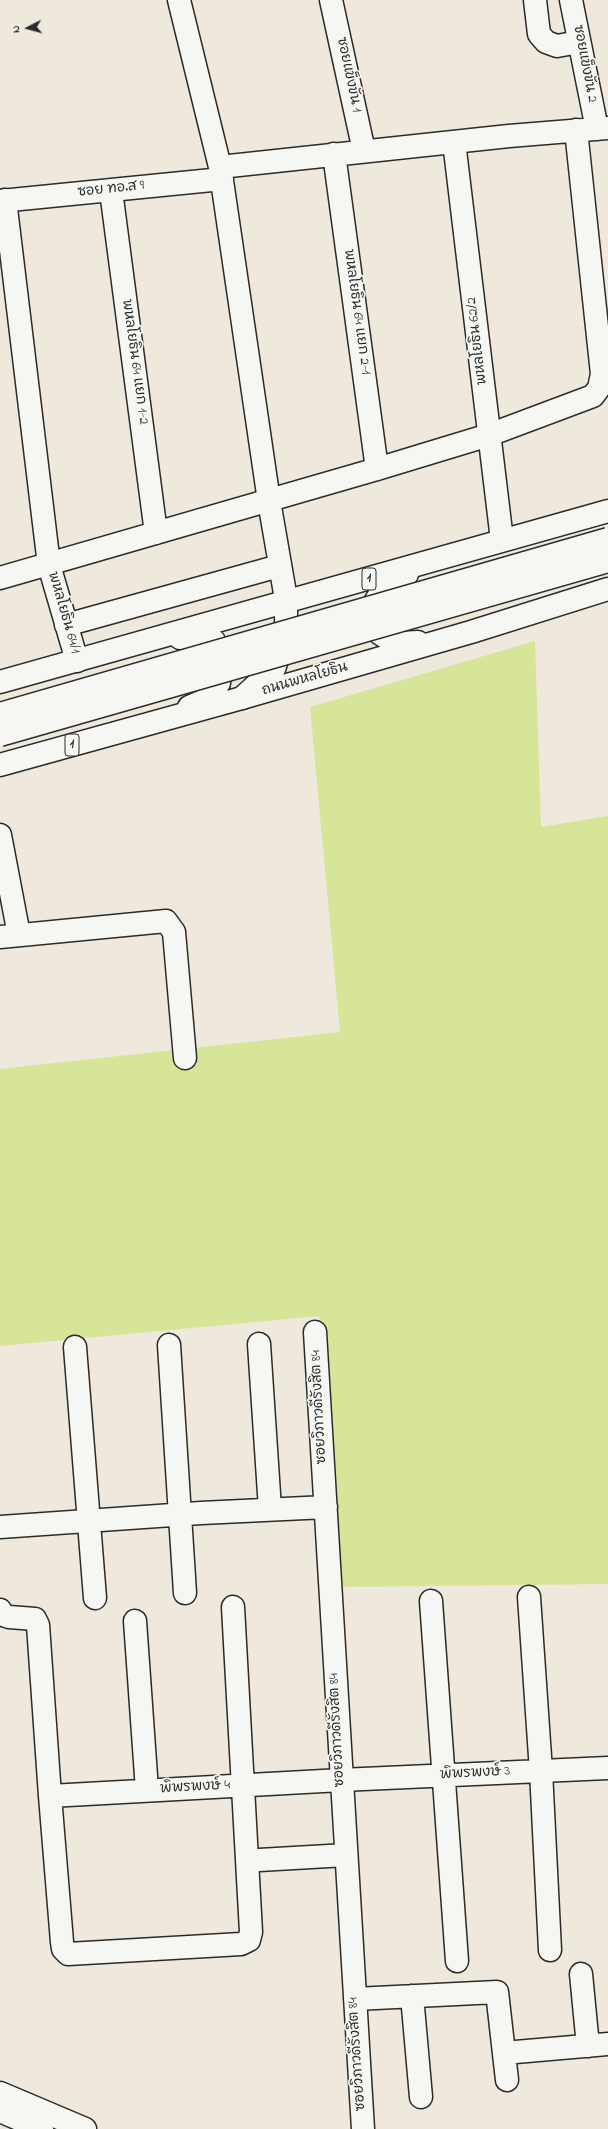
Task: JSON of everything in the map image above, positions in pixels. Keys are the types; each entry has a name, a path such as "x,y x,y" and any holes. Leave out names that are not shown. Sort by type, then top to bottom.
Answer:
{"main road":[{"path":"179,0 221,173 269,501 286,600 286,633 274,669 242,698"},
{"name":"ซอยแข็งขัน 1","path":"331,0 364,151"},
{"path":"535,0 539,34 546,42 557,46 579,42"},
{"name":"ซอยแข็งขัน 2","path":"0,578 269,501 489,435 593,396 601,381 594,129 571,0"},
{"name":"ซอย ทอ.ส 9","path":"3,201 111,191 334,154 594,129"},
{"name":"พหลโยธิน 62/2","path":"454,142 502,540"},
{"name":"พหลโยธิน 64 แยก 2-1","path":"334,154 377,469"},
{"name":"พหลโยธิน 64 แยก 1-2","path":"111,191 156,533"},
{"name":"พหลโยธิน 64/1","path":"3,201 49,565 77,661"},
{"name":"1","path":"0,682 286,600 447,557 502,540 608,511"},
{"path":"0,714 608,539"},
{"path":"447,557 396,579 387,586 375,602 373,612 374,621 379,632 390,640 401,643 416,642 471,632"},
{"path":"0,735 608,561"},
{"path":"66,625 279,566"},
{"name":"ถนนพหลโยธิน","path":"0,765 242,698 471,632 608,589"},
{"path":"129,646 202,636 214,641 221,661 219,682 205,700 145,724"},
{"path":"0,835 9,936 166,921 174,932 185,1058"},
{"name":"ซอยวิภาวดีรังสิต 84","path":"315,1332 363,2129"},
{"path":"260,1344 270,1508"},
{"path":"169,1345 185,1593"},
{"path":"75,1347 95,1598"},
{"path":"0,1527 270,1508 326,1507"},
{"path":"529,1597 541,1771 550,1950"},
{"path":"431,1601 457,1961"},
{"path":"0,1610 3,1615 35,1619 38,1625 62,1942 63,1949 68,1954 241,1944 249,1940 251,1932 233,1607"},
{"path":"135,1621 146,1790"},
{"name":"พิพรพงษ์ 3","path":"341,1780 608,1768"},
{"name":"พิพรพงษ์ 4","path":"50,1796 341,1780"},
{"path":"259,1860 346,1855"},
{"path":"504,2053 598,2045 581,1974"},
{"path":"355,1999 497,1992 507,2080"},
{"path":"412,1996 421,2097"},
{"path":"0,2093 85,2129"},
{"path":"0,2111 42,2129"}],"green space":[{"path":"535,641 541,827 608,816 608,1584 341,1587 319,1316 0,1346 0,1069 340,1032 310,707"}]}
